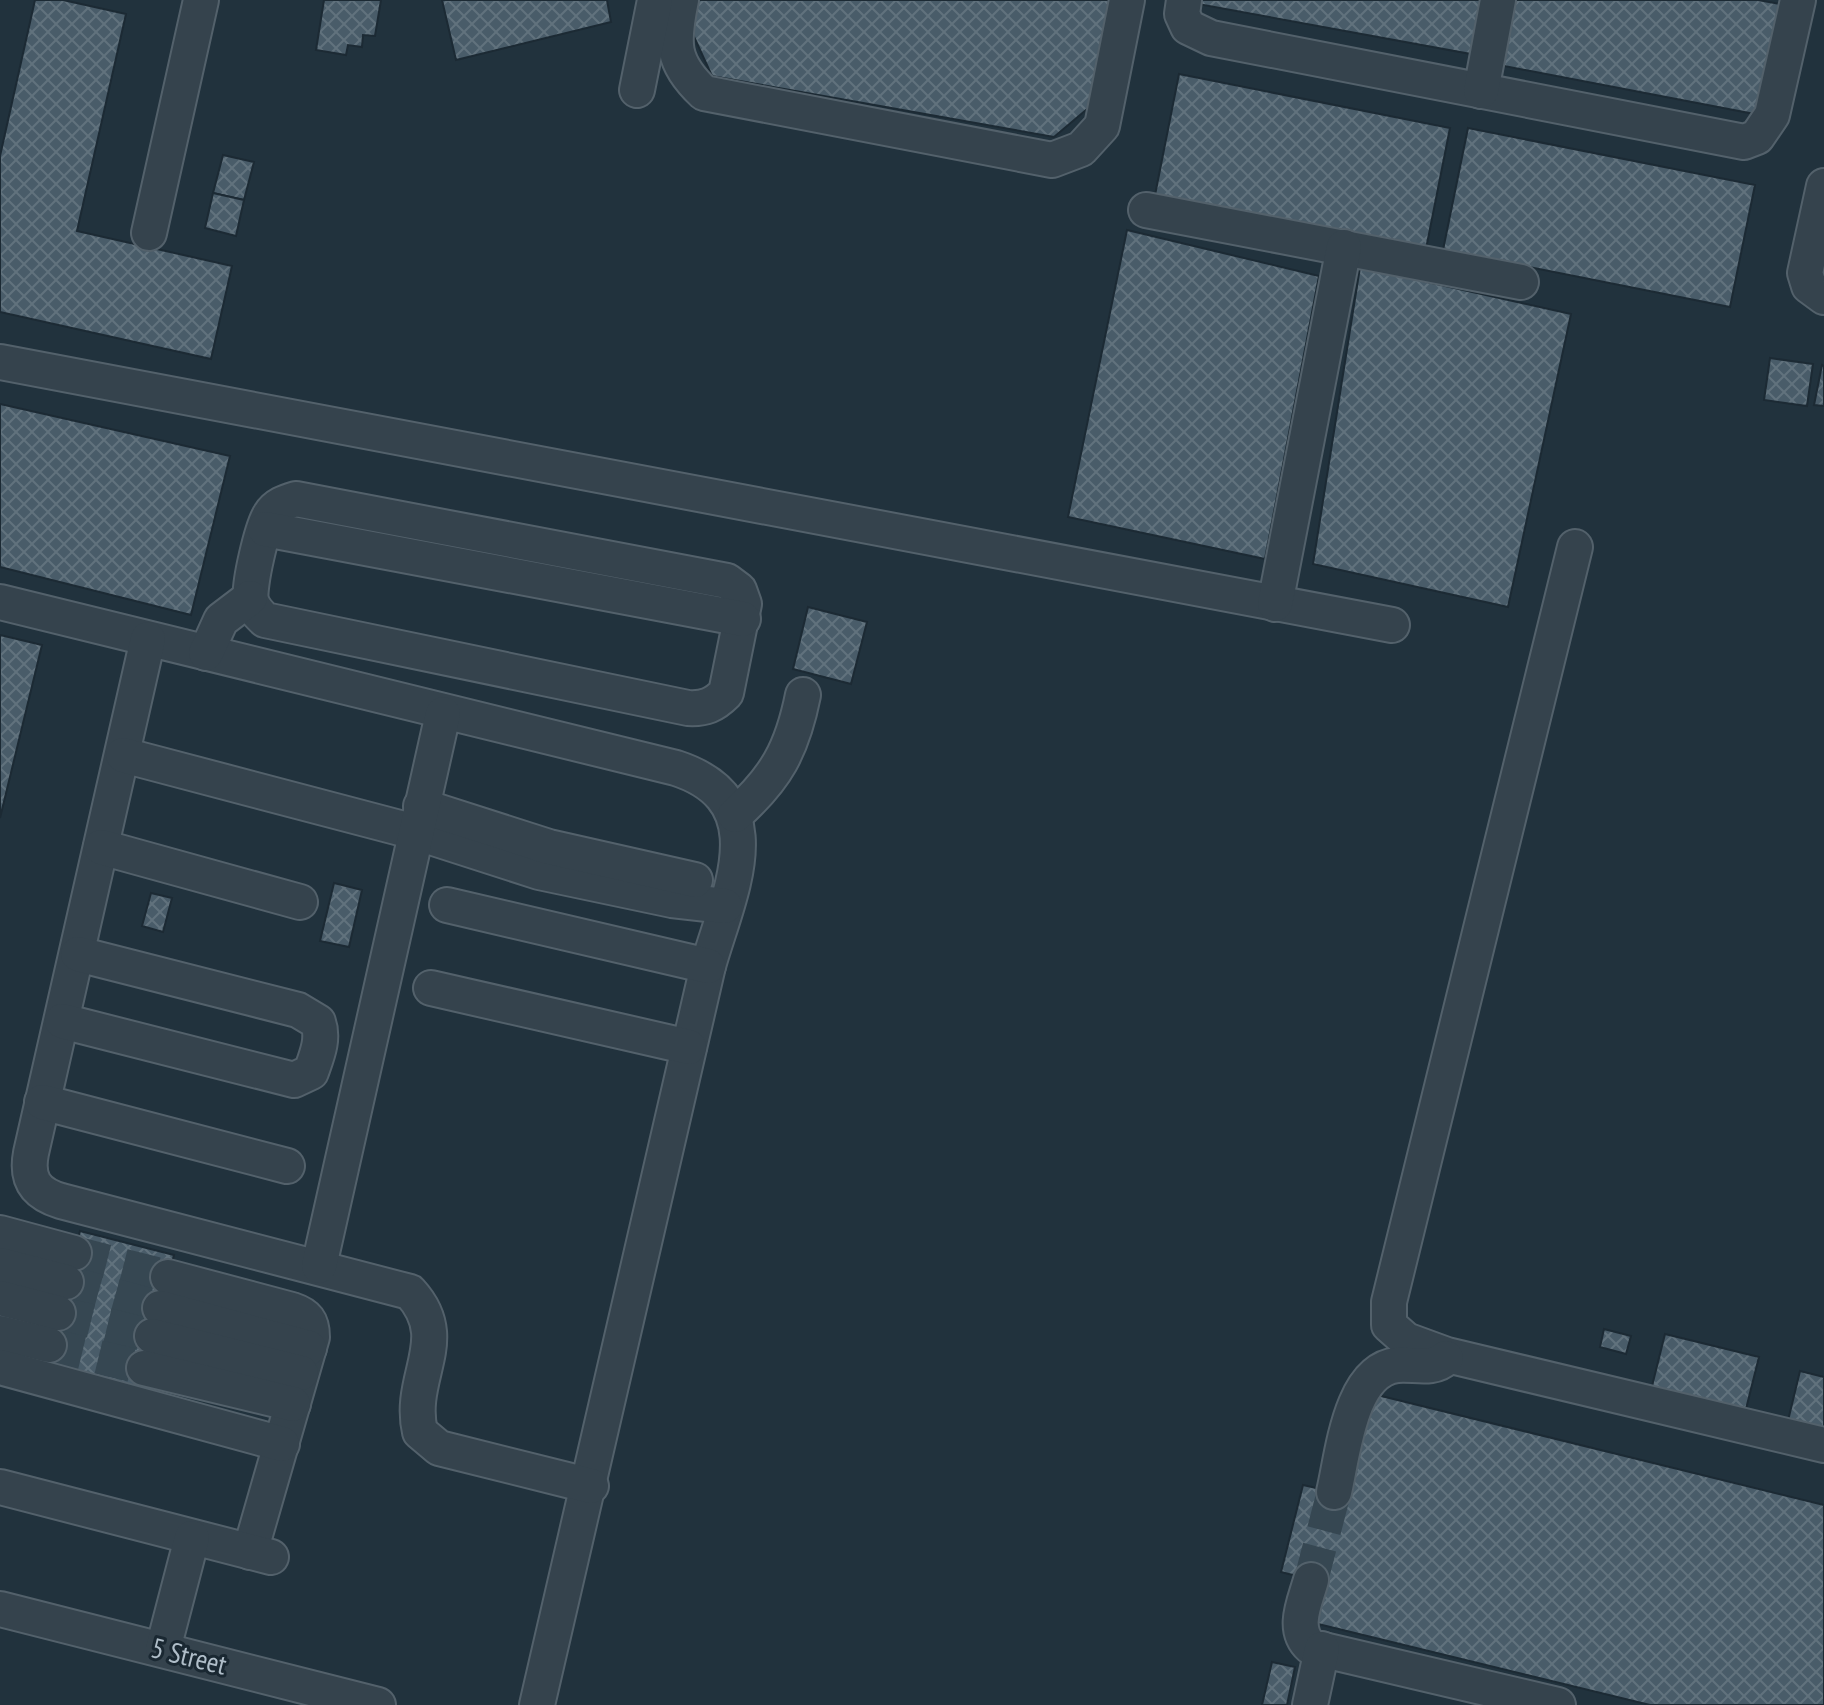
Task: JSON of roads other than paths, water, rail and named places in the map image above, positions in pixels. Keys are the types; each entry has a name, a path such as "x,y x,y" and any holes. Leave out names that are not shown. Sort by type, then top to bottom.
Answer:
{"street":[{"path":"149,233 201,0"},
{"path":"637,90 655,0"},
{"path":"681,0 675,51 685,75 704,93 1052,160 1081,149 1102,126 1127,0"},
{"path":"1184,0 1182,14 1188,27 1199,35 1744,142 1757,137 1772,115 1798,0"},
{"path":"1481,91 1498,0"},
{"path":"1824,186 1819,237 1805,273 1809,286 1824,297"},
{"path":"1146,210 1521,282"},
{"path":"1275,604 1344,247"},
{"path":"0,362 1392,625"},
{"path":"206,653 221,620 250,598 265,529 743,619 726,693 716,703 703,708 279,624 265,620 255,611 250,598"},
{"path":"1575,547 1386,1314 1396,1334 1447,1355 1824,1445"},
{"path":"0,602 701,776 721,793 735,815 740,838 728,896 708,966 591,1486 537,1705"},
{"path":"148,639 42,1102 28,1169 33,1185 45,1196 410,1292 426,1309 432,1332 416,1417 420,1432 439,1448 591,1486"},
{"path":"735,815 761,791 782,762 796,730 803,695"},
{"path":"319,1266 443,714"},
{"path":"123,755 679,878 728,896"},
{"path":"101,847 300,902"},
{"path":"447,905 708,966"},
{"path":"62,1021 294,1080 311,1072 322,1034 318,1022 298,1010 78,954"},
{"path":"431,988 689,1047"},
{"path":"42,1102 287,1166"},
{"path":"0,1233 62,1298"},
{"path":"0,1265 62,1298"},
{"path":"0,1298 62,1298"},
{"path":"0,1333 62,1298"},
{"path":"301,1375 156,1322 301,1375"},
{"path":"1334,1492 1363,1385 1385,1367 1436,1365 1447,1355"},
{"path":"0,1367 282,1444"},
{"path":"0,1487 261,1555 282,1444 301,1375"},
{"path":"163,1649 192,1538"},
{"path":"1311,1580 1299,1628 1303,1639 1311,1647 1415,1690 1558,1705"},
{"name":"5 Street","path":"0,1609 378,1705"},
{"path":"1310,1705 1322,1649"}],"tunnel":[{"path":"74,1253 168,1277"},
{"path":"66,1282 160,1308"},
{"path":"58,1313 152,1336"},
{"path":"49,1345 144,1368"},
{"path":"1311,1580 1334,1492"}]}
